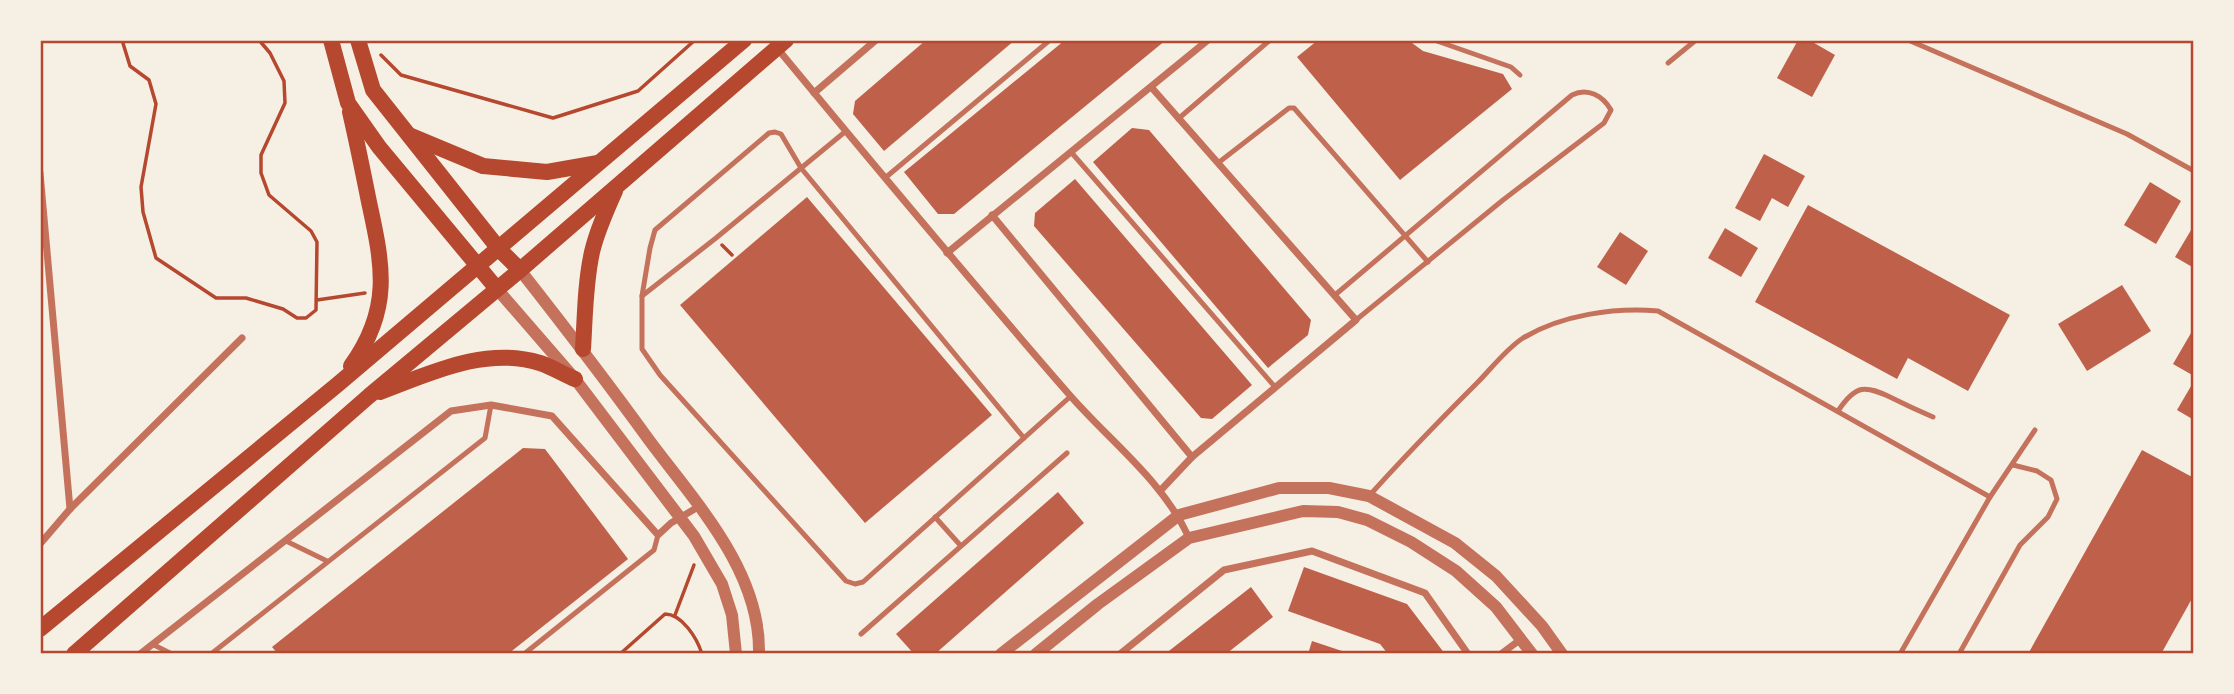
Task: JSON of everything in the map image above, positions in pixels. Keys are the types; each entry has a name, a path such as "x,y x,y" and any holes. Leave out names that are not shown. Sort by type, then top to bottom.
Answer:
{"main road":[{"path":"331,40 348,103 381,257 376,318 366,346 337,385"},
{"path":"358,40 373,90 499,249 520,270"},
{"path":"40,629 337,385 744,40"},
{"path":"74,654 369,396 520,270 781,44"},
{"path":"348,103 379,147 497,289"},
{"path":"408,135 483,166 547,172 598,163"},
{"path":"583,349 586,289 592,252 599,226 617,186"},
{"path":"369,396 447,367 496,357 540,363 575,380"}],"street":[{"path":"814,93 876,40"},
{"path":"947,253 1208,40"},
{"path":"781,44 814,93 947,253 1071,396 1160,491 1179,516 1189,538"},
{"path":"1152,88 1356,320 1192,457 1160,491"},
{"path":"40,173 70,509"},
{"path":"992,215 1192,457"},
{"path":"520,270 583,349 718,533 744,584 755,616 759,654"},
{"path":"497,289 575,380 695,536 722,584 732,615 736,654"},
{"path":"40,544 70,509 242,338"},
{"path":"140,654 451,411 491,405 552,416 658,535 671,523 698,507"},
{"path":"1001,654 1179,516 1279,488 1329,488 1369,496 1455,543 1496,576 1542,626 1562,654"},
{"path":"1035,654 1189,538 1303,511 1338,512 1367,520 1411,542 1456,571 1496,607 1532,654"},
{"path":"1120,654 1224,570 1312,551 1425,593 1468,654"},
{"path":"1501,654 1521,639"}],"lane":[{"path":"886,178 1050,40"},
{"path":"1178,118 1270,40"},
{"path":"1434,40 1510,67 1520,75"},
{"path":"1668,63 1696,40"},
{"path":"1908,40 2127,134 2194,171"},
{"path":"1335,295 1572,95 1588,91 1606,100 1611,110 1604,123 1356,320"},
{"path":"1218,163 1255,132 1289,108 1294,108 1428,262"},
{"path":"642,296 846,131"},
{"path":"1024,438 801,168 781,134 769,133 655,230 642,296 642,349 660,375 846,581 855,584 863,582 1071,396"},
{"path":"1071,152 1275,387"},
{"path":"1369,496 1521,339 1547,325 1632,308 1658,311 1990,497"},
{"path":"1838,411 1850,396 1859,390 1871,388 1933,417"},
{"path":"211,654 485,438 491,405"},
{"path":"1900,654 1990,497 2035,430"},
{"path":"861,634 1067,453"},
{"path":"1959,654 2020,545 2048,517 2057,499 2051,480 2037,471 2013,465"},
{"path":"935,517 961,546"},
{"path":"524,654 654,551 658,535"},
{"path":"286,541 327,561"},
{"path":"152,644 172,654"}],"path":[{"path":"122,40 130,66 149,80 156,104 141,187 143,212 156,258 216,298 246,298 284,309 296,318 306,318 316,310 317,242 311,231 269,195 261,173 261,155 285,103 285,92 280,72 259,40"},
{"path":"378,53 401,75 554,118 638,91 695,40"},
{"path":"724,246 732,256"},
{"path":"317,300 380,290"},
{"path":"675,615 691,574"},
{"path":"620,654 665,614 675,615 692,633 702,654"}],"building":[{"path":"926,40 1015,40 884,151 853,114 855,101"},
{"path":"1065,40 1166,40 954,214 938,214 904,172"},
{"path":"1318,40 1408,40 1423,51 1503,74 1512,89 1400,180 1297,57"},
{"path":"1798,40 1809,40 1835,55 1812,97 1777,78"},
{"path":"1132,128 1149,130 1311,320 1308,335 1268,368 1093,162"},
{"path":"1764,154 1805,176 1788,207 1772,198 1760,221 1735,208"},
{"path":"1075,179 1252,385 1212,419 1201,418 1034,226 1035,213"},
{"path":"2150,182 2181,201 2156,244 2124,225"},
{"path":"807,197 992,415 865,523 680,305"},
{"path":"1808,205 2010,315 1968,391 1908,358 1897,379 1755,302"},
{"path":"2194,225 2194,268 2175,257"},
{"path":"1725,228 1758,248 1741,277 1708,258"},
{"path":"1620,232 1648,251 1626,285 1597,267"},
{"path":"2122,285 2151,331 2087,371 2058,324"},
{"path":"2191,333 2194,335 2194,376 2173,364"},
{"path":"2194,381 2194,420 2177,410"},
{"path":"523,448 545,449 628,559 508,654 278,654 272,647"},
{"path":"2142,450 2194,478 2194,595 2161,654 2028,654"},
{"path":"1058,492 1084,523 935,654 914,654 896,634"},
{"path":"1304,567 1407,604 1445,654 1388,654 1380,644 1288,611"},
{"path":"1251,587 1273,617 1226,654 1165,654"},
{"path":"1312,641 1348,653 1348,654 1308,654"}]}
